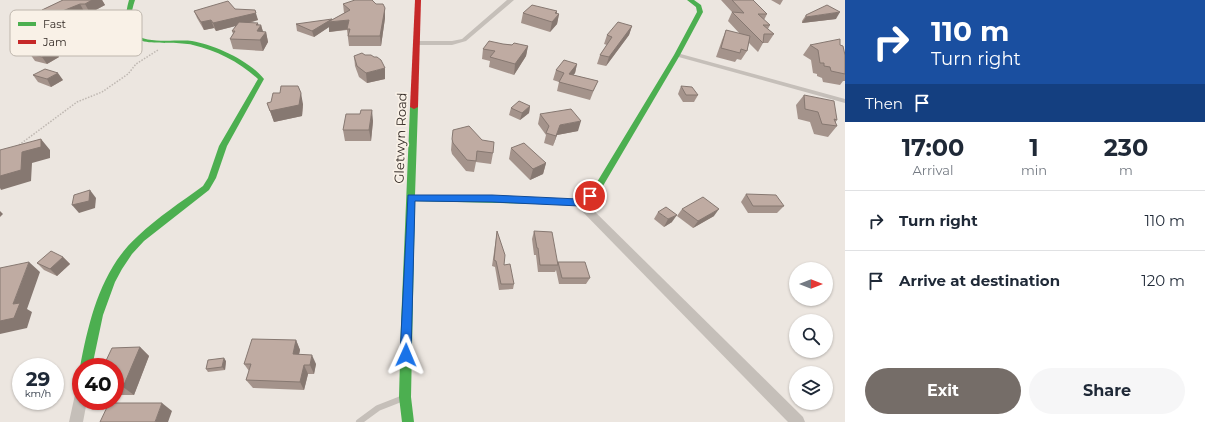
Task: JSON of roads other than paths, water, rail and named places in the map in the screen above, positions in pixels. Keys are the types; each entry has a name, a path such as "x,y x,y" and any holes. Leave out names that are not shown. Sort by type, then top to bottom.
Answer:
{"street":[{"path":"129,10 132,0"},
{"name":"Gletwyn Road","path":"408,422 405,397 406,324 418,0"},
{"path":"417,43 452,43 464,40 511,0"},
{"path":"411,198 492,199 580,203 590,196 597,189 677,55 700,12 699,6 690,0"},
{"path":"88,358 95,316 112,278 123,258 141,237 206,188 211,181 223,146 261,79 257,74 202,45 142,39"},
{"path":"677,55 845,100"},
{"path":"580,203 658,284 798,422"},
{"path":"76,422 78,410"}],"lane":[{"path":"359,422 378,407 405,397"}]}
